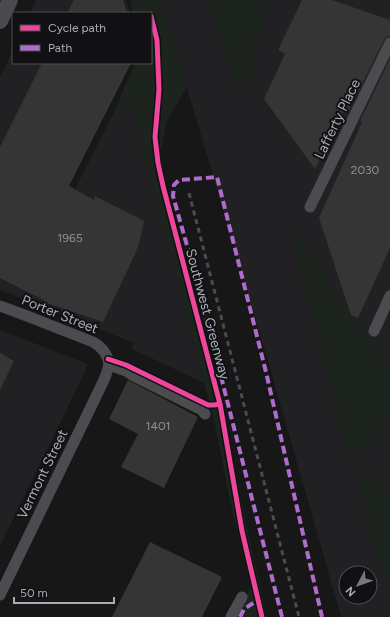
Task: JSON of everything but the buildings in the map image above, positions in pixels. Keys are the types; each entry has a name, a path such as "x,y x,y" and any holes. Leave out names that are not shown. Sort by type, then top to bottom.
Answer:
{"main road":[{"path":"0,21 10,0"}],"street":[{"name":"Lafferty Place","path":"310,208 390,43"},
{"path":"374,331 390,296"},
{"name":"Porter Street","path":"0,306 93,342 101,347 107,355 108,365"},
{"path":"108,365 126,371 202,410 204,414"},
{"name":"Vermont Street","path":"0,595 100,388 106,375 108,365"},
{"path":"232,617 242,597"}],"shaded area":[{"path":"36,0 126,0 130,12 30,12"},
{"path":"130,0 161,0 187,87 167,121 161,149 165,180 231,446 245,519 267,617 235,617 251,587 231,505 213,415 131,105 115,110 135,64 152,64 152,12 133,12"},
{"path":"161,0 390,0 390,617 341,617 266,354"},
{"path":"209,0 256,0 267,13 251,55 255,76 233,84"},
{"path":"12,52 12,64 130,64 69,186 75,189 115,110 131,104 204,383 132,349 134,343 0,290 0,78"},
{"path":"289,226 383,358 390,362 390,421 374,441 349,461"},
{"path":"0,330 88,364 0,546"},
{"path":"355,471 390,489 390,592 387,593"}],"railway":[{"path":"189,193 299,617"}],"marked path":[{"path":"282,617 195,274 173,196 174,185 179,180 217,177 266,372 322,617"},
{"path":"240,617 244,609 258,600"}],"cycle path":[{"name":"Southwest Greenway","path":"152,20 157,40 159,90 155,137 158,163 220,404 242,531 262,617"},
{"path":"108,359 126,365 208,405 220,404"}]}
